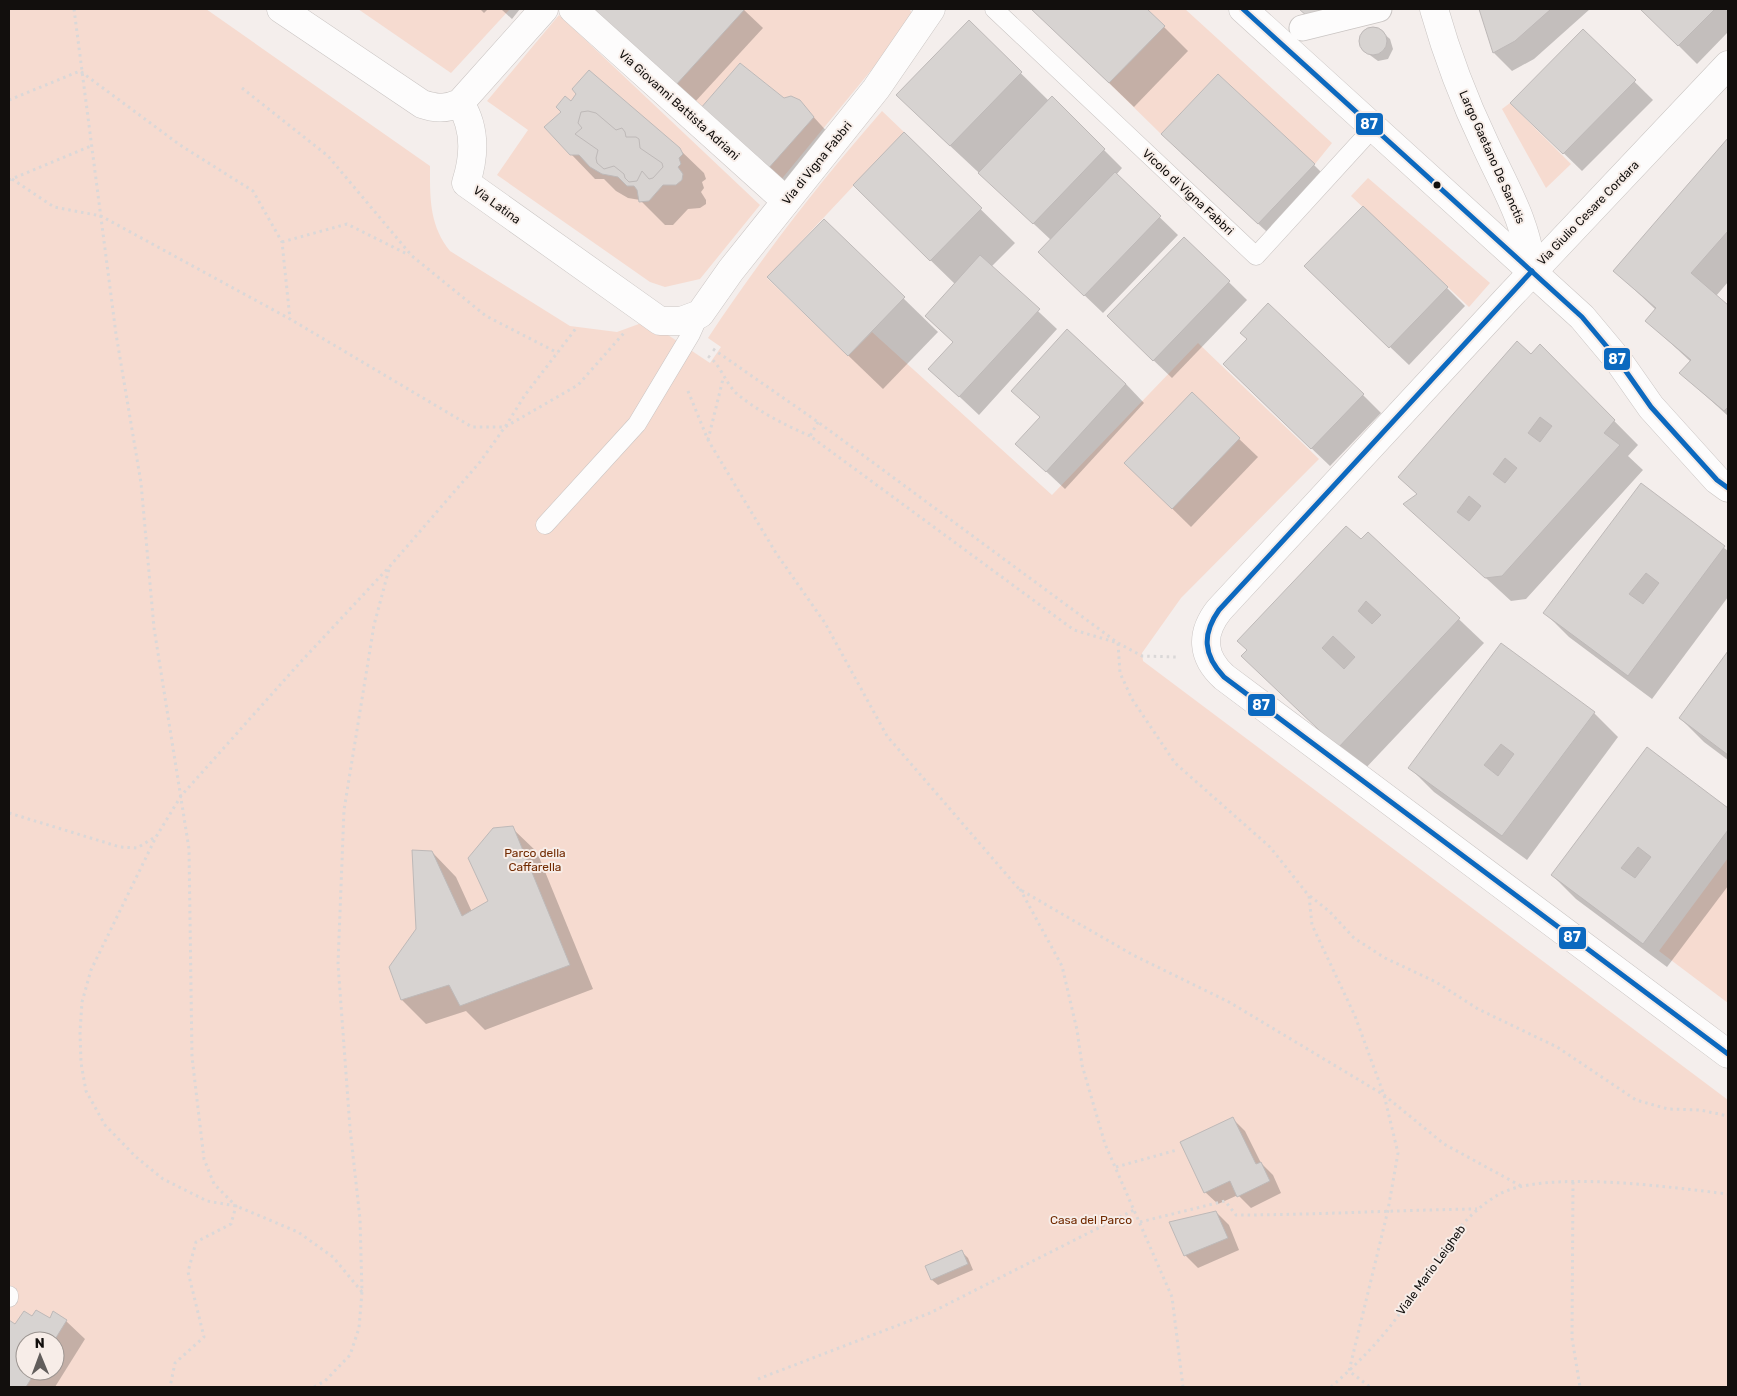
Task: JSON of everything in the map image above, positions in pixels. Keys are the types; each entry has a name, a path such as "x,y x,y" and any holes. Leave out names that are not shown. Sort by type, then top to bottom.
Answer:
{"street":[{"path":"281,9 422,104 432,108 444,108 460,103 544,9"},
{"name":"Via Giovanni Battista Adriani","path":"574,9 786,201"},
{"name":"Via di Vigna Fabbri","path":"700,314 786,201 876,89 930,9"},
{"path":"1243,9 1372,129 1582,316 1618,360 1651,407 1725,478"},
{"path":"1302,28 1379,9"},
{"name":"Largo Gaetano De Sanctis","path":"1434,9 1442,38 1468,106 1522,222 1530,251 1532,271"},
{"name":"Via Giulio Cesare Cordara","path":"1728,65 1532,271 1219,610 1212,618 1206,636 1208,658 1213,667 1224,677 1728,1054"},
{"name":"Via Latina","path":"460,103 471,124 473,134 471,167 466,183 660,321 680,321 700,314"}],"lane":[{"name":"Vicolo di Vigna Fabbri","path":"994,9 1256,256 1372,129"},
{"path":"545,525 637,424 676,360 700,314"}],"path":[{"path":"74,9 80,71 116,334 141,483 154,628 189,849 192,1058 204,1159 214,1184 236,1206"},
{"path":"9,100 80,71"},
{"path":"80,71 180,145 253,192 282,242 290,319"},
{"path":"242,88 328,156 412,256 486,316 558,352"},
{"path":"11,180 91,146"},
{"path":"11,180 54,208 101,216 290,319 472,427 505,427 578,385 626,330"},
{"path":"282,242 347,224 412,256"},
{"path":"362,1292 333,1257 298,1232 236,1206 207,1202 163,1179 114,1137 104,1126 86,1091 80,1032 82,1002 91,970 156,837 181,796 296,667 390,566 480,462 525,395 577,327"},
{"path":"718,352 818,422 1118,643 1142,656"},
{"path":"676,360 708,440 776,553 825,623 887,736 1019,889 1062,966 1078,1030 1082,1065 1104,1144 1116,1167 1172,1296 1183,1387"},
{"path":"713,360 724,378 737,393 787,426 810,436 1074,630 1118,643"},
{"path":"708,440 724,378"},
{"path":"810,436 818,422"},
{"path":"314,1387 326,1381 350,1355 359,1328 362,1292 360,1219 350,1128 338,964 344,810 374,625 390,566"},
{"path":"1118,643 1120,673 1132,699 1175,763 1270,847 1309,896 1330,912 1354,938 1385,958 1436,982 1478,1010 1557,1047 1636,1100 1668,1109 1700,1110 1728,1116"},
{"path":"9,814 120,848 137,848 156,837"},
{"path":"1019,889 1134,955 1229,1002 1384,1095 1444,1144 1521,1186"},
{"path":"1309,896 1312,925 1355,1016 1384,1095 1398,1153 1388,1210 1349,1371 1370,1387"},
{"path":"1116,1167 1177,1150"},
{"path":"1573,1182 1572,1338 1580,1387"},
{"name":"Viale Mario Leigheb","path":"1331,1387 1349,1371 1398,1317 1450,1239 1478,1209 1497,1195 1521,1186 1573,1182 1643,1184 1728,1194"},
{"path":"1140,1222 1225,1201 1236,1215 1308,1215 1388,1210 1478,1209"},
{"path":"170,1387 175,1363 204,1337 188,1272 196,1242 231,1224 236,1206"},
{"path":"758,1379 930,1313 1134,1210"},
{"path":"326,1381 326,1387"}],"green space":[{"name":"Parco della Caffarella","path":"9,9 206,9 430,166 434,221 450,251 570,326 617,332 647,321 710,363 721,347 708,338 728,308 791,222 882,111 904,132 767,278 848,356 872,332 1052,495 1198,343 1319,459 1181,598 1142,653 1143,661 1728,1100 1728,1387 9,1387"},
{"path":"358,9 510,9 451,73"},
{"path":"745,9 909,9 915,17 780,181 767,170 814,117 800,100 791,96 784,98 740,63 700,109 675,86"},
{"path":"1147,9 1185,9 1332,143 1315,164 1218,74 1161,134 1109,83 1165,26"},
{"path":"559,15 760,205 700,279 665,287 650,282 497,175 528,130 487,101","holes":["589,70 680,148 683,154 679,158 678,167 683,174 676,185 663,185 649,201 634,186 627,185 618,177 602,174 590,167 579,155 570,155 544,127 561,112 556,107 565,96 571,101 576,94 572,89"]},
{"path":"1510,103 1571,164 1546,188 1502,109"},
{"path":"1368,178 1490,283 1469,307 1351,196"},
{"path":"1728,858 1728,1003 1659,951"}],"building":[{"path":"590,9 745,9 675,86"},
{"path":"1031,9 1147,9 1165,26 1109,83"},
{"path":"1299,9 1340,9 1307,16"},
{"path":"1479,9 1551,9 1515,41 1493,53"},
{"path":"1640,9 1715,9 1678,46"},
{"path":"969,20 1022,72 950,146 896,95"},
{"path":"1373,27 1383,31 1387,41 1383,51 1373,55 1363,51 1359,41 1363,31"},
{"path":"1583,29 1636,80 1563,154 1510,103"},
{"path":"740,63 784,98 791,96 800,100 814,117 767,170 700,109"},
{"path":"589,70 680,148 683,154 679,158 681,164 678,167 683,174 682,180 676,185 663,185 649,201 639,202 637,190 634,186 627,186 618,177 602,174 590,167 579,155 570,155 544,127 561,112 556,107 565,96 571,101 576,94 572,89"},
{"path":"1218,74 1315,164 1258,224 1161,134"},
{"path":"1052,96 1105,149 1033,224 978,173"},
{"path":"581,112 596,113 616,130 622,128 626,137 636,137 639,139 640,148 662,163 663,167 653,178 649,179 642,171 637,181 629,182 624,174 614,166 604,169 597,163 598,150 575,134 582,128 578,123"},
{"path":"904,132 982,208 930,261 853,185"},
{"path":"1728,138 1728,231 1691,273 1728,305 1728,407 1724,411 1679,373 1691,360 1645,321 1656,308 1613,271"},
{"path":"1115,172 1161,216 1084,296 1038,252"},
{"path":"1363,206 1448,287 1389,348 1304,266"},
{"path":"824,219 905,297 848,356 767,277"},
{"path":"1184,237 1230,281 1153,361 1107,316"},
{"path":"980,255 1040,309 959,397 928,369 953,342 925,316"},
{"path":"1268,303 1364,394 1311,449 1223,364 1247,339 1240,333"},
{"path":"1067,329 1126,384 1046,472 1015,444 1040,417 1011,391"},
{"path":"1517,341 1531,354 1540,344 1615,420 1604,433 1620,445 1502,576 1485,578 1403,504 1417,494 1398,477","holes":["1540,417 1552,426 1540,442 1528,433","1505,458 1517,468 1505,483 1493,474","1469,496 1481,506 1469,521 1457,512"]},
{"path":"1192,392 1240,438 1172,509 1124,463"},
{"path":"1641,483 1725,546 1628,676 1543,613","holes":["1646,573 1659,583 1643,604 1629,594"]},
{"path":"1346,526 1361,539 1368,532 1460,618 1338,748 1241,656 1247,650 1237,641","holes":["1366,601 1381,615 1372,624 1358,611","1333,636 1355,657 1344,669 1322,648"]},
{"path":"1501,643 1595,712 1502,836 1408,768","holes":["1501,744 1514,754 1498,776 1484,765"]},
{"path":"1728,651 1728,755 1679,718"},
{"path":"1647,747 1728,808 1728,830 1643,944 1551,875","holes":["1638,847 1651,857 1635,878 1621,868"]},
{"path":"513,826 570,965 460,1006 449,985 401,1000 389,967 416,929 412,850 432,851 462,916 488,901 468,858 493,828"},
{"path":"1233,1117 1256,1164 1261,1162 1270,1181 1237,1197 1230,1181 1204,1193 1180,1142"},
{"path":"1216,1211 1228,1238 1184,1256 1169,1222"},
{"path":"962,1250 968,1264 931,1280 925,1266"},
{"path":"36,1310 50,1318 53,1311 67,1320 60,1331 15,1331 15,1381 30,1381 26,1387 9,1387 9,1320 15,1324 24,1311 32,1316"}],"transit line":[{"name":"87","path":"1243,9 1582,317 1618,360 1651,407 1717,480 1728,488"},
{"name":"87","path":"1532,271 1219,610 1213,619 1208,636 1209,652 1212,661 1224,677 1728,1054"}],"park label":[{"name":"Casa del Parco","path":"1091,1220"}]}
